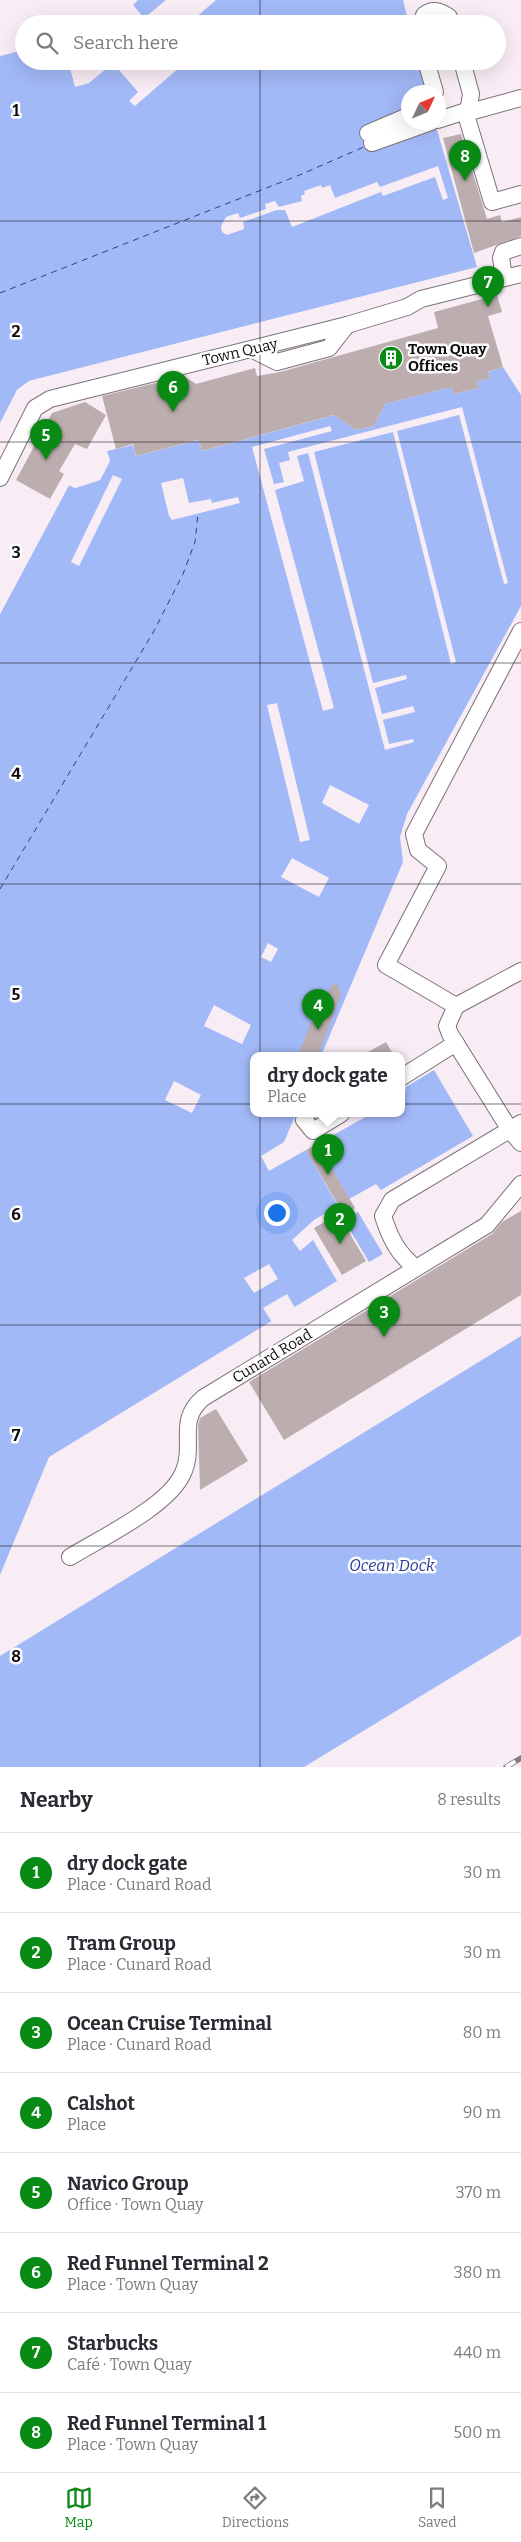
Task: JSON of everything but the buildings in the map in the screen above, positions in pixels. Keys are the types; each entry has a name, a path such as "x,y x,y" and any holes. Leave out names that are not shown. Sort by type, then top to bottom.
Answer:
{"street":[{"path":"424,15 433,0"},
{"path":"446,0 449,15"},
{"path":"426,15 429,11 438,11 443,15"},
{"path":"429,70 433,85"},
{"path":"465,70 470,89 467,108 492,202 521,194"},
{"path":"446,117 467,108 521,98"},
{"path":"401,120 370,138 401,130"},
{"path":"504,277 501,258 503,252 521,246"},
{"name":"Town Quay","path":"0,478 35,408 42,402 167,368 253,350 347,325 407,307 421,299 521,274"},
{"path":"456,1006 386,965 438,866 418,850 414,834 521,630"},
{"path":"521,971 456,1006 447,1026 453,1039 515,1127 521,1143"},
{"path":"405,1075 453,1039"},
{"path":"306,1117 304,1120 313,1131 336,1117"},
{"path":"416,1268 403,1259 389,1237 383,1216 392,1200 515,1127"},
{"name":"Cunard Road","path":"70,1557 154,1506 172,1489 184,1472 189,1443 188,1421 192,1407 203,1398 487,1225 521,1184"}],"water":[{"path":"0,0 403,0 407,15 15,15 15,70 421,70 425,85 401,85 401,130 437,130 477,267 29,381 17,390 0,423"},
{"path":"503,367 521,395 521,606 407,814 400,837 403,862 323,1052 250,1052 250,1117 295,1117 284,1142 261,1156 269,1171 306,1150 338,1206 314,1220 292,1240 300,1251 313,1240 337,1281 49,1457 0,1575 0,614 69,485 75,488 100,480 110,461 107,451 133,444 136,456 198,440 202,451 334,415 443,389 450,380 453,394 478,388 477,382 488,372"},
{"path":"434,1070 473,1136 381,1190 376,1184 349,1199 317,1144 366,1117 405,1117 406,1087"},
{"path":"358,1212 383,1254 369,1262 344,1220"},
{"name":"Ocean Dock","path":"521,1336 521,1635 304,1767 0,1767 0,1656"}],"pier":[{"path":"0,0 138,0 133,5 141,15 15,15 15,52 0,56"},
{"path":"166,0 216,0 198,15 148,15"},
{"path":"70,70 105,70 89,83 75,87"},
{"path":"119,70 177,70 135,106 129,101 138,92"},
{"path":"438,166 448,198 443,200 435,177 383,196 381,192 292,227 285,210 277,210 243,222 244,229 227,235 222,232 221,226 226,217 238,213 240,218 266,209 265,204 275,201 279,207 302,201 301,196 305,194 304,191 321,185 322,188 330,185 335,198 377,182 380,187"},
{"path":"467,270 468,272 30,383 19,392 0,426 17,390 29,381"},
{"path":"502,364 503,367 488,372 490,378 477,382 479,388 453,394 449,380 441,383 443,389 385,404 374,426 356,430 334,415 202,451 198,440 136,456 133,445 107,451 110,461 100,480 75,488 69,485 0,614 0,609 67,484 75,485 98,478 107,460 106,449 133,442 138,453 198,438 203,448 334,412 356,428 372,424 384,402 440,388 439,381 449,378 452,379 455,391 476,386 475,380 487,376 486,369"},
{"path":"462,407 508,583 504,584 459,415 397,431 456,662 451,664 393,432 314,452 373,683 406,675 407,679 375,688 382,714 413,706 415,712 383,720 389,744 413,739 414,742 385,750 308,453 297,456 304,481 275,490 334,708 323,711 252,447 330,426 332,431 264,449 274,484 284,482 279,463 290,460 288,452"},
{"path":"113,475 122,479 79,566 71,562"},
{"path":"183,478 189,503 211,499 212,503 238,497 240,503 172,520 169,516 161,483"},
{"path":"277,703 310,840 300,842 267,705"},
{"path":"330,785 369,805 359,824 322,803"},
{"path":"292,858 329,878 319,897 281,877"},
{"path":"268,943 278,949 271,962 261,957"},
{"path":"214,1005 251,1025 242,1044 204,1026"},
{"path":"174,1081 201,1095 192,1113 165,1100"},
{"path":"269,1264 278,1279 254,1293 244,1278"},
{"path":"287,1294 295,1308 272,1322 263,1308"}],"ferry route":[{"path":"0,293 302,174 366,146"},
{"path":"0,889 154,631 183,574 195,542 198,513"}],"railway":[{"path":"506,1767 521,1758"}],"place":[{"name":"Red Funnel Terminal 1","path":"465,181"},
{"name":"Starbucks","path":"488,307"},
{"name":"Town Quay Offices","path":"391,358"},
{"name":"Red Funnel Terminal 2","path":"173,412"},
{"name":"Navico Group","path":"46,460"},
{"name":"Calshot","path":"318,1030"},
{"name":"dry dock gate","path":"328,1175"},
{"name":"Tram Group","path":"340,1244"},
{"name":"Ocean Cruise Terminal","path":"384,1337"}]}
